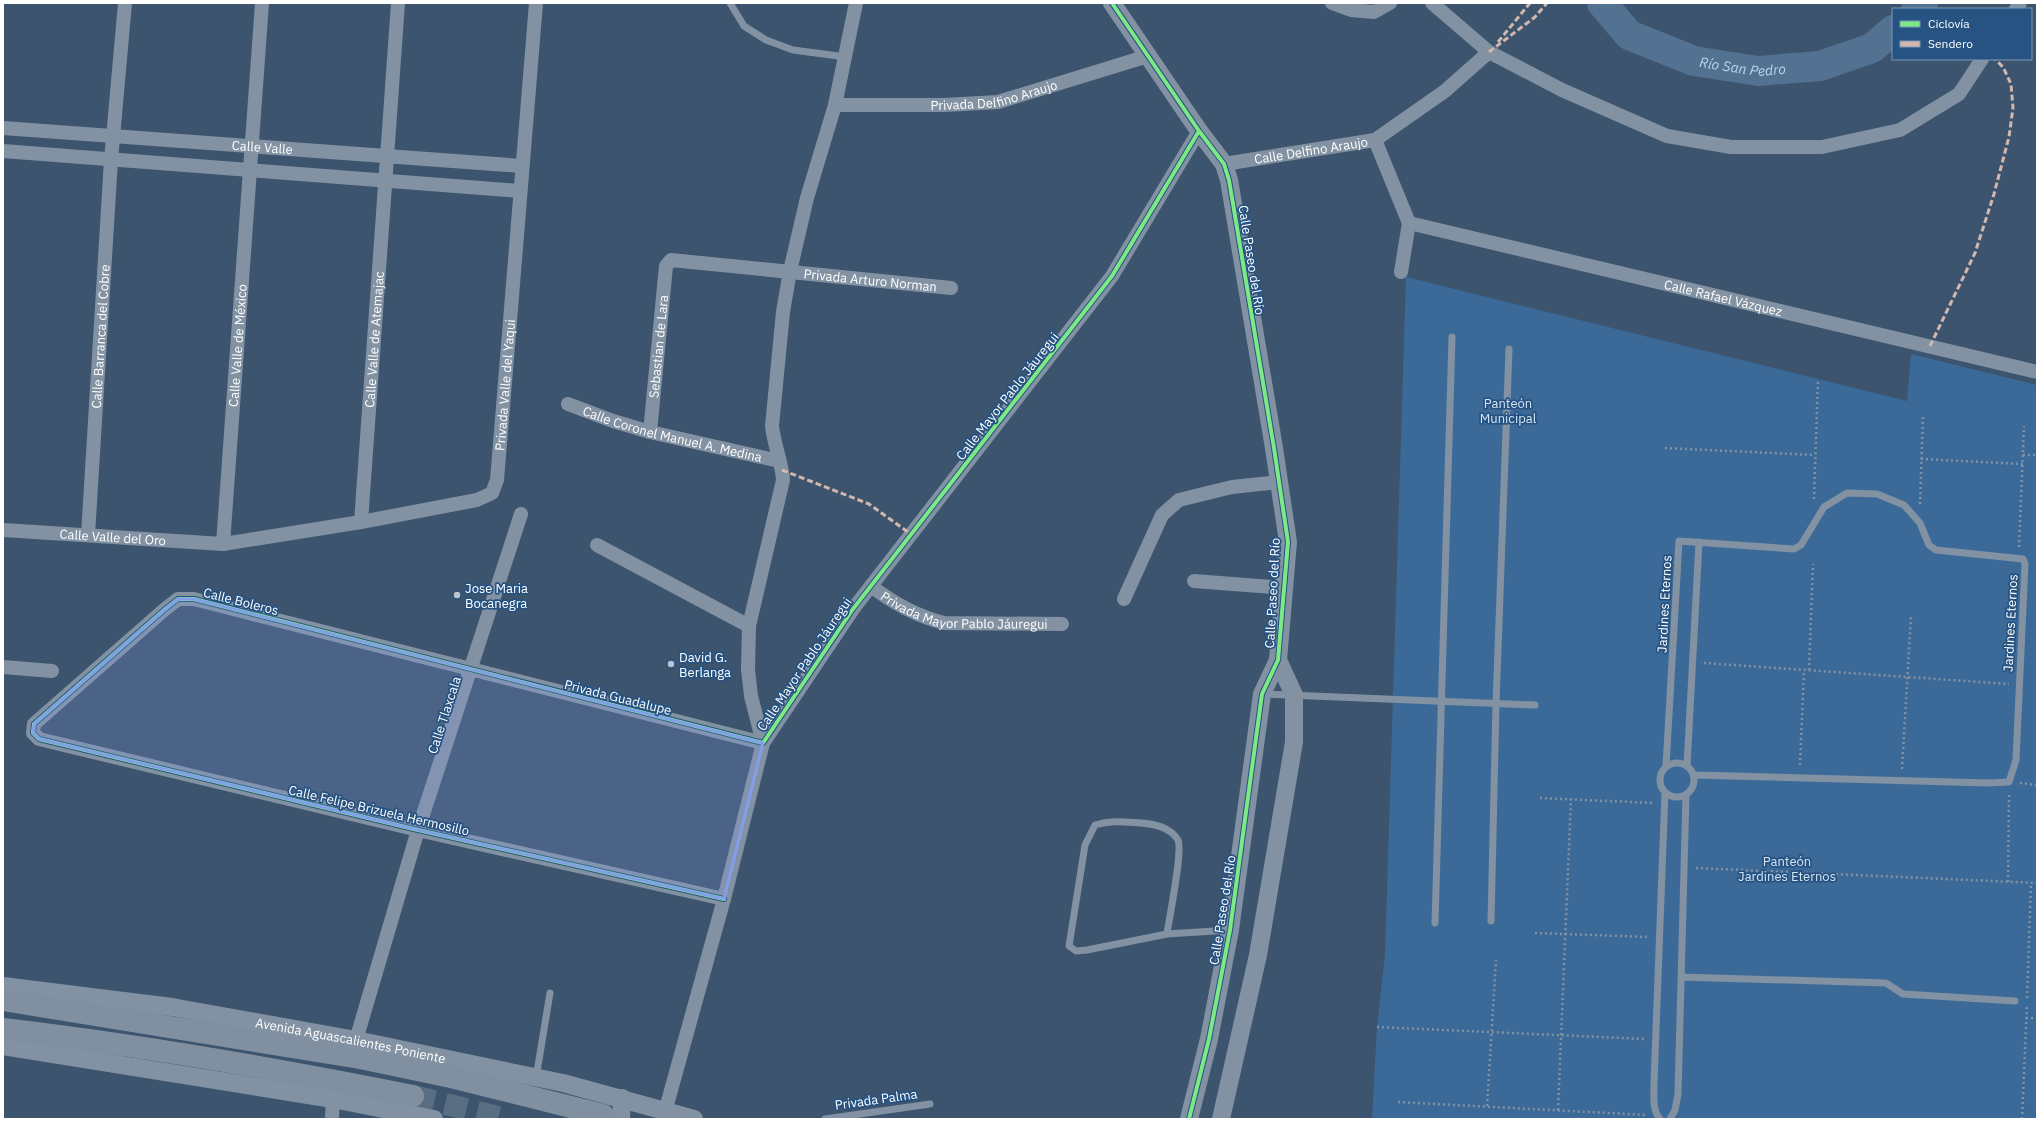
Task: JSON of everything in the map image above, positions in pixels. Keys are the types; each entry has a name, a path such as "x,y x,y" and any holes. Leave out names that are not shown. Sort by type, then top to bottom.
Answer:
{"main road":[{"name":"Avenida Aguascalientes Poniente","path":"3,1000 360,1058 451,1077 612,1117"},
{"path":"3,1029 82,1039 338,1081 413,1096"}],"street":[{"name":"Calle Barranca del Cobre","path":"88,535 111,160 125,3"},
{"name":"Calle Valle de México","path":"223,544 262,3"},
{"name":"Calle Valle de Atemajac","path":"361,522 384,181 398,3"},
{"name":"Privada Valle del Yaqui","path":"223,544 361,522 477,500 492,493 497,480 536,3"},
{"path":"663,1115 724,899 763,743 751,696 748,669 749,626 783,480 772,426 783,312 790,271 807,198 835,105 856,3"},
{"name":"Calle Paseo del Río","path":"1112,3 1199,131 1224,164 1229,180 1288,542 1278,660 1262,694 1230,930 1209,1039 1189,1119"},
{"path":"1332,3 1351,10 1374,12 1390,3"},
{"path":"1432,3 1489,52 1562,90 1667,136 1731,147 1822,147 1900,130 1959,94 1981,60"},
{"name":"Calle Delfino Araujo","path":"1224,164 1375,140 1445,91 1489,52"},
{"name":"Privada Delfino Araujo","path":"835,105 944,105 998,102 1148,56"},
{"name":"Calle Valle","path":"3,128 522,166"},
{"name":"Calle Mayor Pablo Jáuregui","path":"763,743 871,586 1112,276 1199,131"},
{"path":"1375,140 1409,222 1401,272"},
{"name":"Calle Valle","path":"3,151 520,191"},
{"name":"Calle Rafael Vázquez","path":"1409,222 2037,372"},
{"name":"Privada Arturo Norman","path":"668,262 671,260 951,288"},
{"name":"Sebastian de Lara","path":"650,432 668,262"},
{"name":"Calle Coronel Manuel A. Medina","path":"568,404 613,421 650,432 779,461"},
{"path":"1124,600 1162,515 1179,500 1232,487 1279,482"},
{"name":"Calle Tlaxcala","path":"356,1040 418,830 520,514"},
{"name":"Calle Valle del Oro","path":"3,530 223,544"},
{"path":"597,545 749,626"},
{"path":"1194,581 1284,588"},
{"name":"Privada Mayor Pablo Jáuregui","path":"871,586 893,603 926,619 944,623 1062,624"},
{"name":"Calle Boleros","path":"33,733 34,724 164,610 178,600 194,599 469,669"},
{"name":"Calle Paseo del Río","path":"1221,1119 1258,955 1294,742 1294,694 1278,660"},
{"path":"3,667 52,671"},
{"name":"Privada Guadalupe","path":"469,669 763,743"},
{"name":"Calle Felipe Brizuela Hermosillo","path":"33,733 39,739 418,830 724,899"},
{"name":"Avenida Aguascalientes Poniente","path":"3,986 172,1007 356,1040 536,1078 622,1098 663,1115 694,1119"},
{"path":"3,1046 333,1099 434,1119"},
{"path":"612,1117 622,1098"},
{"path":"332,1119 333,1099"}],"lane":[{"path":"730,3 744,26 766,40 793,50 846,56"},
{"path":"1435,923 1452,338"},
{"path":"1491,921 1496,704 1509,349"},
{"name":"Jardines Eternos","path":"1666,766 1679,541 1794,549 1801,545 1824,507 1847,493 1877,494 1904,505 1920,523 1929,545 1936,550 2019,557 2023,559 2025,564 2016,760 2009,782"},
{"path":"1687,766 1699,542"},
{"path":"1262,694 1294,694 1442,702 1535,705"},
{"path":"1658,1117 1654,1103 1655,1040 1664,803 1664,792 1660,781 1663,770 1666,766 1677,763 1687,766 1694,775 1694,786 1686,795 1675,798 1664,792"},
{"path":"1694,775 1988,783 2009,782"},
{"path":"1670,1119 1675,1110 1678,1094 1686,795"},
{"path":"1167,934 1178,864 1179,842 1170,831 1154,824 1108,821 1095,825 1085,845 1069,946 1076,950 1087,950 1167,934 1230,930"},
{"path":"1681,977 1886,983 1903,994 2015,1001"},
{"path":"536,1078 550,993"},
{"name":"Privada Palma","path":"825,1119 930,1104"}],"path":[{"path":"1814,499 1818,379"},
{"path":"1920,510 1923,415"},
{"path":"2019,557 2024,426"},
{"path":"1665,448 1815,455"},
{"path":"2023,455 2037,455"},
{"path":"1921,459 2022,464"},
{"path":"1809,670 1813,564"},
{"path":"1902,781 1911,616"},
{"path":"1693,662 2019,684"},
{"path":"1800,765 1804,670"},
{"path":"2008,882 2009,782 2037,785"},
{"path":"1540,798 1664,803"},
{"path":"1558,1110 1570,799"},
{"path":"1685,867 2037,883"},
{"path":"1535,933 1659,938"},
{"path":"1487,1106 1496,960"},
{"path":"2026,1018 2037,1018"},
{"path":"1376,1027 1655,1040"},
{"path":"1398,1102 1558,1110 1658,1117"}],"highlighted area":[{"path":"178,599 194,599 763,743 724,899 418,830 39,739 33,733 34,724 164,610"}],"green space":[{"name":"Panteón Jardines Eternos","path":"1406,277 1907,401 1911,354 2037,385 2037,1119 1372,1119 1377,1027 1385,954"}],"waterway":[{"name":"Río San Pedro","path":"1602,3 1629,35 1694,61 1758,71 1820,66 1872,48 1892,31"},
{"name":"Río San Pedro","path":"1917,8 1923,3"}],"tunnel":[{"path":"413,1096 506,1119"}],"marked path":[{"path":"1498,42 1530,3"},
{"path":"1489,52 1535,17 1547,3"},
{"path":"1930,346 1975,253 1994,194 2009,137 2013,108 2011,84 2003,67 1996,60"},
{"path":"782,470 869,504 912,535"}],"cycle path":[{"path":"1112,3 1199,131 1224,164 1229,180 1274,448 1288,542 1278,660 1262,694 1230,930 1209,1039 1189,1119"},
{"path":"724,899 418,830 39,739 33,733 34,724 178,599 194,599 763,743 853,609 1112,276 1199,131"}],"place":[{"name":"Jose Maria Bocanegra","path":"457,595"},
{"name":"David G. Berlanga","path":"671,664"}],"park label":[{"name":"Panteón Municipal","path":"1508,410"}]}
